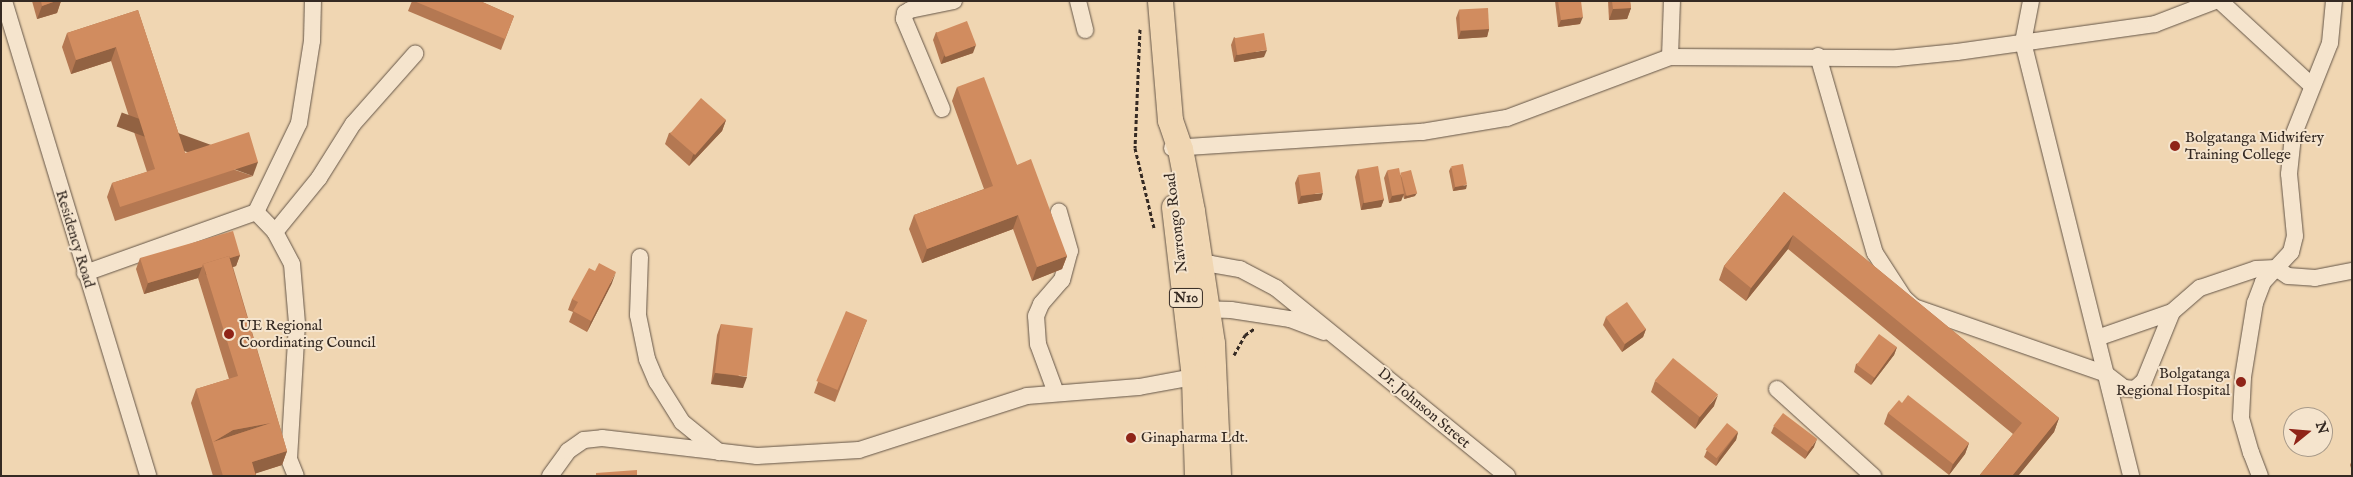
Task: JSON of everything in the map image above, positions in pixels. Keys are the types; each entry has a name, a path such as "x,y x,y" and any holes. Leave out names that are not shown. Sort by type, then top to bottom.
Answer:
{"highway":[{"name":"Navrongo Road","path":"1160,1 1170,120 1197,309 1215,376 1218,476"},
{"name":"Navrongo Road","path":"1197,309 1194,377 1197,476"}],"street":[{"name":"Residency Road","path":"4,1 148,476"},
{"path":"85,273 256,212 299,123 312,41 314,1"},
{"path":"942,109 904,19 905,14 910,10 954,1"},
{"path":"1078,1 1085,30"},
{"path":"1670,57 1672,1"},
{"path":"2031,1 2023,42 2131,476"},
{"path":"1174,148 1422,132 1507,118 1670,57 1818,56 1896,58 2154,24 2215,1"},
{"path":"2220,1 2312,86"},
{"path":"2260,476 2251,453 2241,417 2243,377 2255,303 2263,282 2291,252 2295,236 2289,174 2293,136 2330,43 2334,1"},
{"path":"275,232 320,178 353,124 414,54"},
{"path":"1818,56 1875,253 1904,298 1914,307 2106,374 2124,388 2135,389 2144,382 2172,312"},
{"path":"256,212 275,232 292,264 297,324 289,459 296,476"},
{"path":"1056,392 1038,344 1036,316 1040,304 1062,280 1070,251 1059,212"},
{"path":"640,257 638,315 647,359 656,382 682,422 720,452"},
{"name":"Dr. Johnson Street","path":"1191,266 1211,264 1240,269 1276,288 1342,340 1506,476"},
{"path":"2097,338 2172,312 2200,288 2256,269 2276,268 2288,276 2315,278 2352,271"},
{"name":"Dr. Johnson Street","path":"1197,309 1269,321 1290,319 1342,340"},
{"path":"550,476 568,451 584,440 602,438 757,456 859,450 1027,396 1056,392 1139,387 1194,377"},
{"path":"1777,389 1873,476"}],"path":[{"path":"1233,356 1245,334 1269,321"}],"building":[{"path":"41,1 56,1 42,6"},
{"path":"414,1 480,1 514,16 505,39"},
{"path":"1558,1 1581,1 1583,17 1561,20"},
{"path":"1612,1 1630,1 1631,8 1613,9"},
{"path":"1488,8 1489,29 1460,30 1459,10"},
{"path":"138,10 185,153 249,132 258,162 120,207 112,183 155,169 116,47 76,60 67,33"},
{"path":"967,21 976,45 946,57 936,33"},
{"path":"1264,33 1267,50 1237,55 1234,38"},
{"path":"984,77 1017,165 1031,159 1067,256 1037,267 1018,215 927,249 914,215 993,186 957,87"},
{"path":"701,98 726,120 695,155 670,133"},
{"path":"1463,164 1467,185 1455,187 1451,166"},
{"path":"1378,166 1384,199 1364,203 1358,169"},
{"path":"1399,168 1404,194 1392,196 1387,170"},
{"path":"1411,170 1417,193 1407,196 1400,173"},
{"path":"1320,172 1323,193 1301,196 1298,175"},
{"path":"1784,192 2059,418 2012,476 1979,476 2022,423 1793,235 1751,288 1724,266"},
{"path":"233,231 240,255 230,258 229,256 203,264 202,267 148,283 140,258"},
{"path":"229,256 287,451 252,462 256,476 223,476 196,389 238,376 203,264","holes":["271,423 213,442 233,430"]},
{"path":"599,263 616,272 591,321 573,311 578,302 572,299 589,268 595,271"},
{"path":"1627,302 1646,329 1625,344 1606,317"},
{"path":"846,311 867,320 837,390 816,381"},
{"path":"721,324 753,328 747,377 715,373"},
{"path":"1879,334 1897,347 1874,378 1857,365"},
{"path":"1673,358 1718,395 1700,417 1655,381"},
{"path":"1908,395 1969,443 1953,464 1888,413 1899,400 1902,403"},
{"path":"1783,413 1817,439 1808,452 1773,426"},
{"path":"1727,423 1738,432 1716,458 1706,449"},
{"path":"637,470 637,476 596,476 596,473"}],"place":[{"name":"Bolgatanga Midwifery Training College","path":"2175,146"},
{"name":"UE Regional Coordinating Council","path":"229,334"},
{"name":"Bolgatanga Regional Hospital","path":"2241,382"},
{"name":"Ginapharma Ldt.","path":"1131,438"}]}
